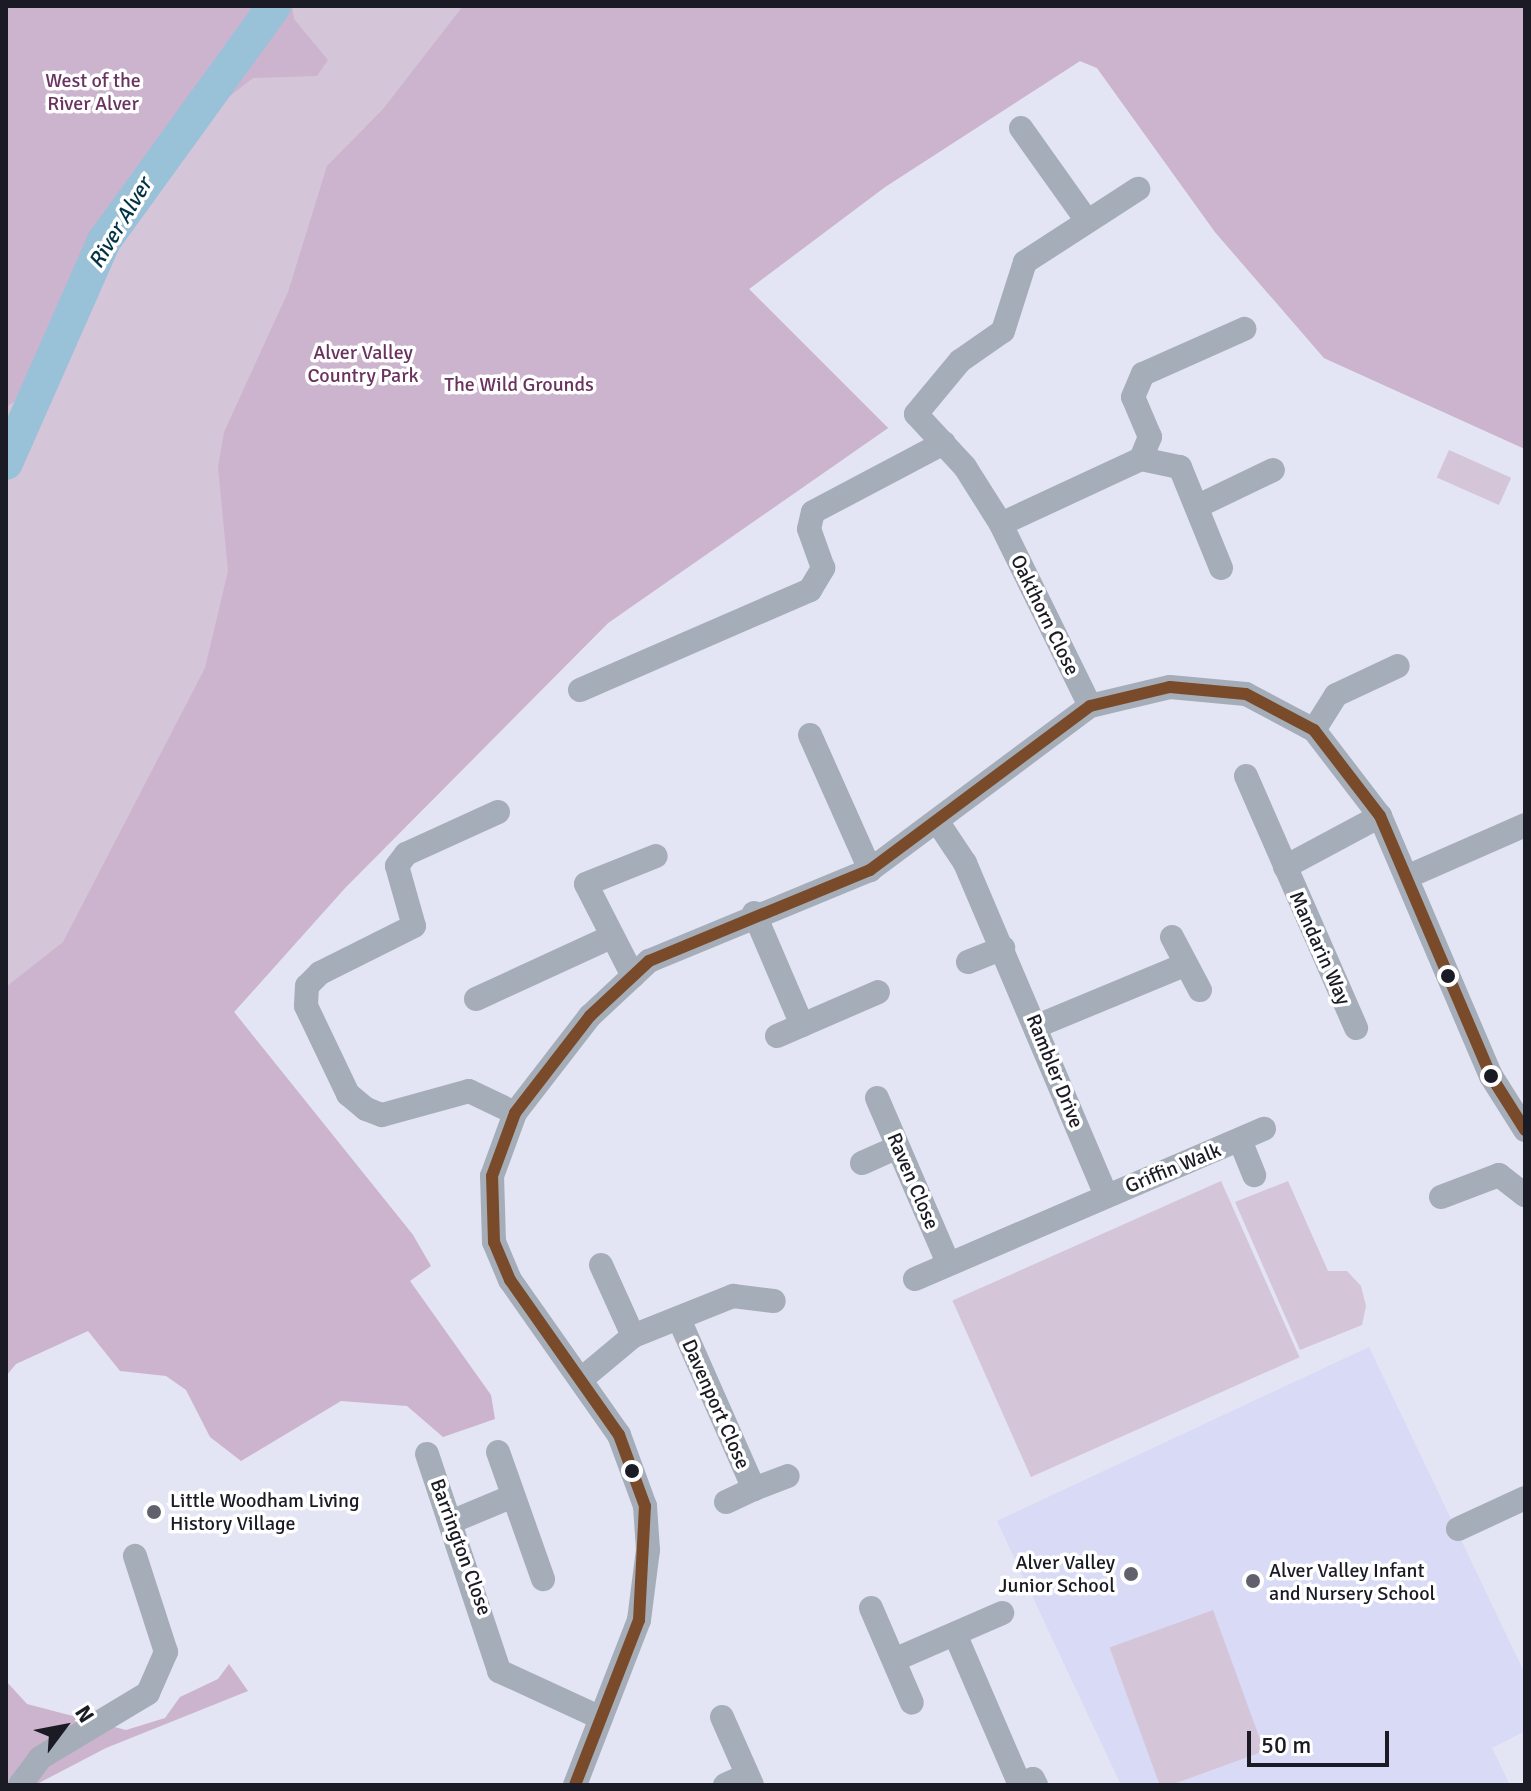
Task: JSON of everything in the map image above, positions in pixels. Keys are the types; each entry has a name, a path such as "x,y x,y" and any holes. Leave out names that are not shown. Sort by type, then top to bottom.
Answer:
{"street":[{"path":"1021,128 1085,218 1138,189"},
{"name":"Oakthorn Close","path":"1085,218 1025,262 1003,331 960,361 916,414 944,443 1001,524 1090,706"},
{"path":"1141,459 1150,437 1133,397 1143,374 1244,329"},
{"path":"580,690 810,590 823,568 809,529 813,512 944,443"},
{"path":"1001,524 1141,459 1180,467 1221,568"},
{"path":"1198,506 1273,470"},
{"path":"1314,730 1336,695 1398,666"},
{"path":"575,1785 639,1620 648,1550 636,1473 584,1377 531,1314 494,1242 492,1176 515,1113 590,1016 633,976 754,913 870,870 939,824 1027,747 1090,706 1133,692 1205,687 1246,694 1314,730 1380,816 1409,876 1491,1076 1525,1130"},
{"path":"810,735 870,870"},
{"name":"Mandarin Way","path":"1246,776 1356,1028"},
{"path":"498,812 406,854 397,866 414,926 307,986 306,1006 348,1094 366,1109 382,1115 469,1091 515,1113"},
{"name":"Mandarin Way","path":"1285,867 1380,816"},
{"name":"Rambler Drive","path":"939,824 965,863 1037,1026 1106,1195"},
{"path":"1409,876 1525,825"},
{"path":"633,976 586,884 656,856"},
{"path":"754,913 802,1025"},
{"path":"476,999 611,937"},
{"path":"1172,937 1184,965 1200,990"},
{"path":"968,962 1003,948"},
{"path":"1037,1026 1184,965"},
{"path":"777,1036 878,992"},
{"name":"Raven Close","path":"877,1098 948,1263"},
{"name":"Griffin Walk","path":"1106,1195 1264,1129"},
{"name":"Griffin Walk","path":"1240,1140 1254,1175"},
{"path":"862,1163 898,1147"},
{"path":"1441,1197 1499,1175 1525,1195"},
{"path":"915,1279 1106,1195"},
{"path":"601,1265 633,1336"},
{"path":"584,1377 633,1336 733,1296 774,1301"},
{"name":"Davenport Close","path":"679,1319 754,1489"},
{"path":"498,1452 543,1579"},
{"name":"Barrington Close","path":"427,1454 453,1521 499,1671 601,1718"},
{"name":"Davenport Close","path":"726,1502 788,1476"},
{"path":"453,1521 513,1496"},
{"path":"1458,1529 1525,1498"},
{"path":"20,1785 40,1758 148,1693 166,1652 135,1556"},
{"path":"871,1608 912,1703"},
{"path":"894,1660 1002,1613"},
{"path":"955,1634 1020,1785 1033,1779 1036,1785"},
{"path":"722,1717 741,1782"}],"shaded area":[{"name":"Alver Valley Junior School","path":"1369,1347 1525,1674 1525,1731 1492,1748 1510,1785 1121,1785 997,1521"}],"green space":[{"name":"The Wild Grounds","path":"6,6 1525,6 1525,449 1324,358 1215,232 1097,68 1080,61 885,187 749,289 888,428 608,623 345,888 234,1012 413,1235 6,1325"},
{"name":"West of the River Alver","path":"6,6 292,6 294,19 328,60 317,76 253,78 133,172 23,396 6,407"},
{"name":"The Wild Grounds","path":"463,6 1525,6 1525,449 1324,358 1215,232 1097,68 1080,61 885,187 749,289 888,428 608,623 345,888 234,1012 413,1235 431,1266 410,1281 491,1395 495,1419 443,1437 407,1406 341,1401 241,1461 210,1437 186,1390 166,1376 120,1371 88,1331 16,1364 6,1376 6,987 63,942 205,668 228,571 218,467 224,432 288,292 327,166 383,109"},
{"path":"1449,450 1511,478 1499,505 1437,477"},
{"path":"1221,1181 1300,1357 1031,1477 952,1301"},
{"path":"1288,1181 1328,1271 1347,1271 1361,1286 1366,1306 1362,1325 1300,1350 1235,1202"},
{"path":"1213,1610 1264,1751 1171,1785 1160,1785 1110,1648"},
{"path":"229,1664 248,1691 106,1748 35,1785 6,1785 6,1681 27,1704 126,1730 165,1718 180,1697 218,1679"}],"waterway":[{"name":"River Alver","path":"6,463 104,241 274,6"}],"transit line":[{"path":"575,1785 639,1620 645,1506 619,1435 510,1280 494,1242 492,1176 515,1113 590,1016 649,961 870,870 1090,706 1170,687 1246,694 1314,730 1380,816 1491,1076 1525,1130"}],"place":[{"name":"Little Woodham Living History Village","path":"154,1512"},
{"name":"Alver Valley Junior School","path":"1131,1574"},
{"name":"Alver Valley Infant and Nursery School","path":"1253,1581"}],"park label":[{"name":"Alver Valley Country Park","path":"363,364"}]}
